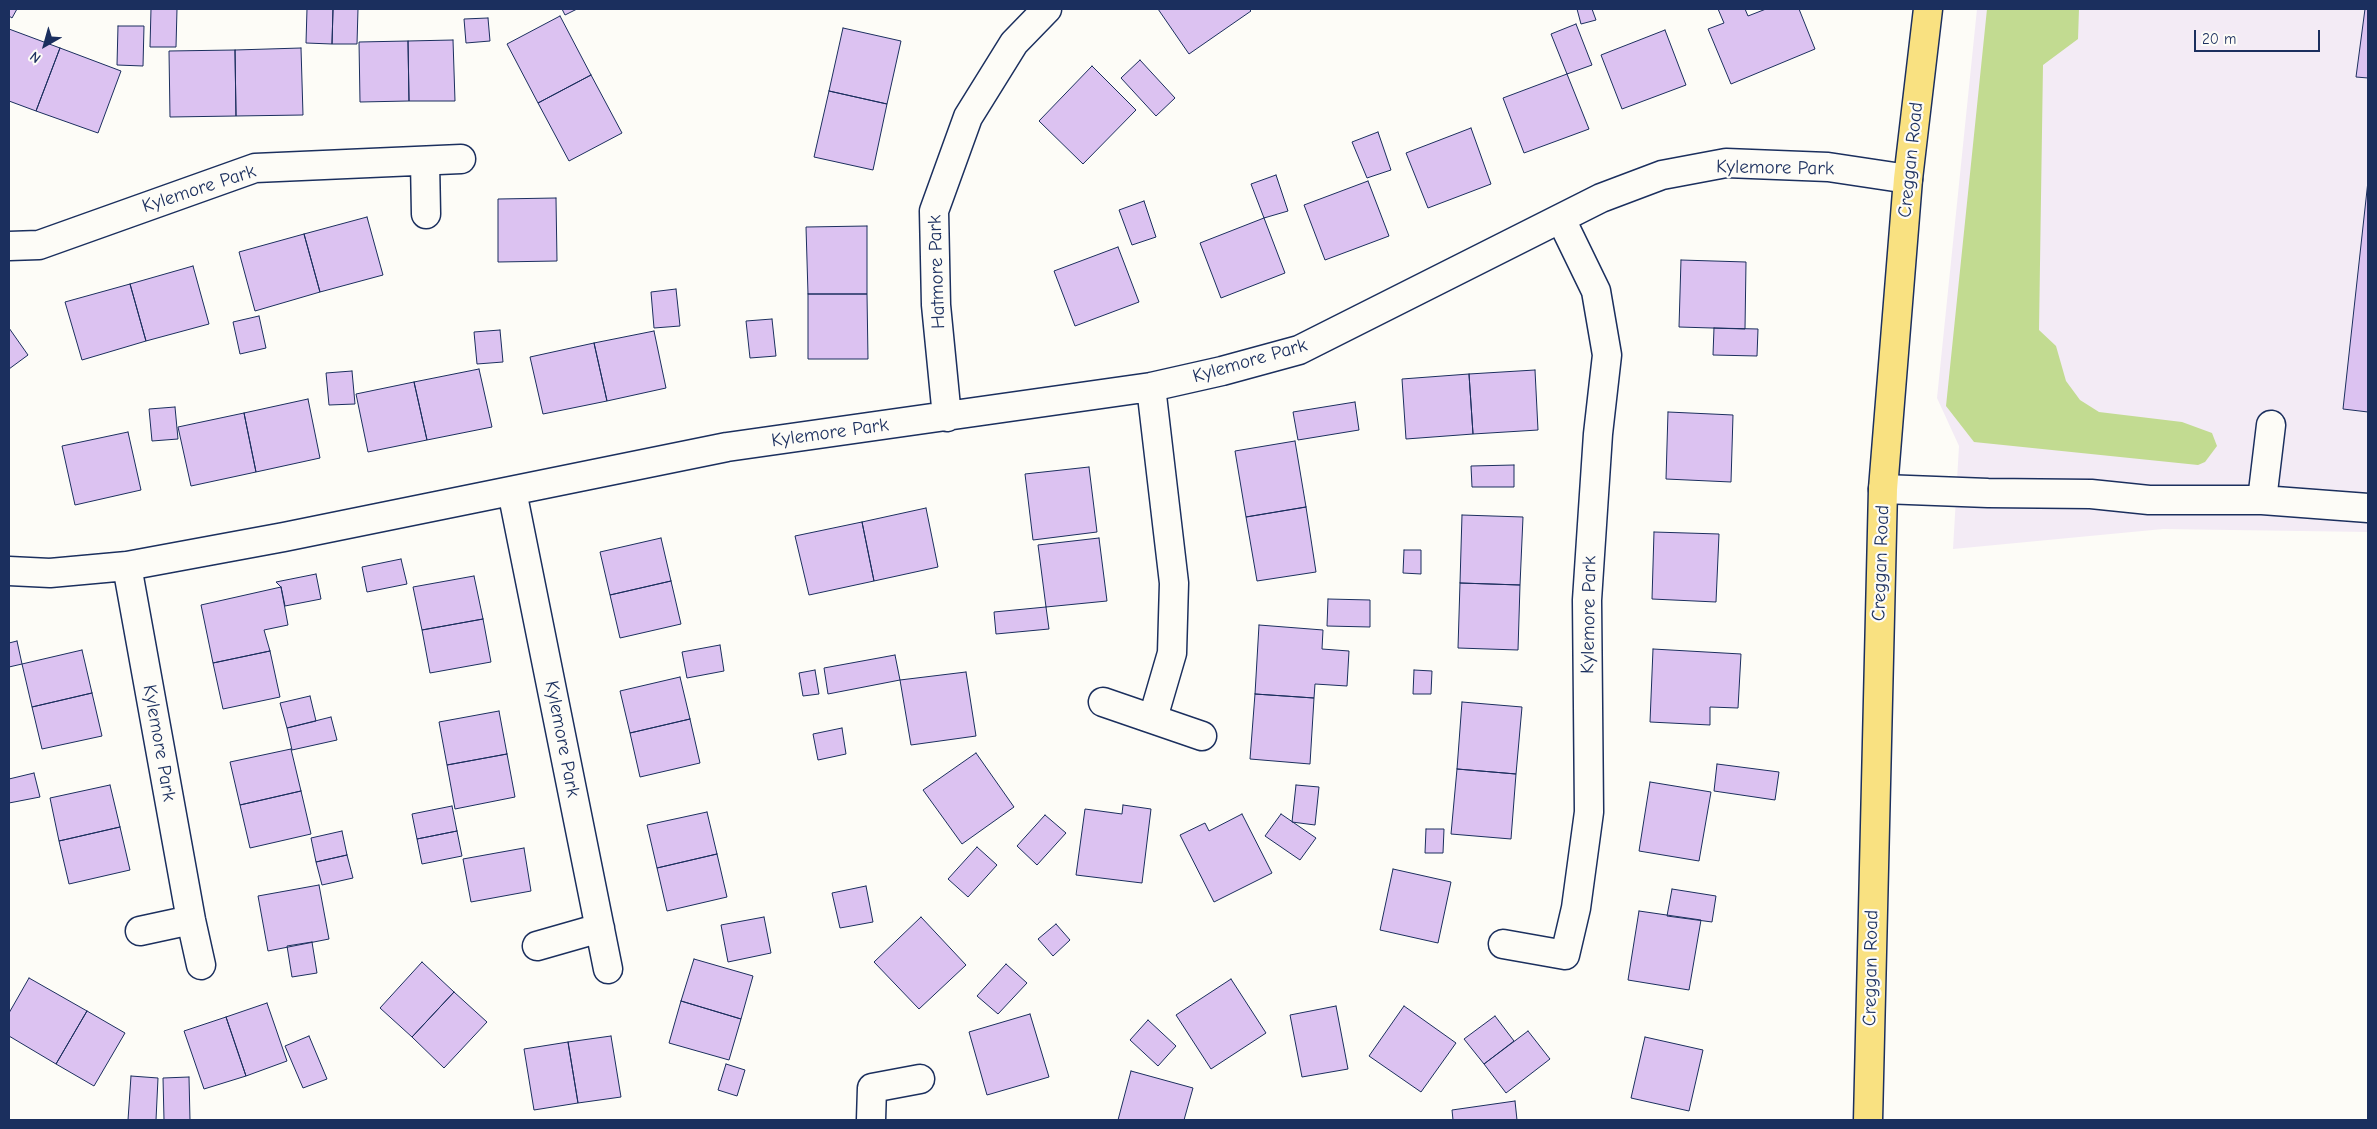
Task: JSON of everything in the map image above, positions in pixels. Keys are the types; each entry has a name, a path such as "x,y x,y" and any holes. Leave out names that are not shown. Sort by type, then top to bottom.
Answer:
{"main road":[{"name":"Creggan Road","path":"1868,1120 1883,489 1908,179 1928,9"}],"street":[{"name":"Hatmore Park","path":"947,417 936,305 934,211 968,118 1014,43 1047,9"},
{"name":"Kylemore Park","path":"9,246 39,245 255,168 461,159"},
{"path":"425,161 426,214"},
{"name":"Kylemore Park","path":"9,571 50,573 127,566 727,447 1151,387 1299,350 1561,220 1601,198 1662,175 1726,163 1828,167 1908,179"},
{"name":"Kylemore Park","path":"1503,944 1565,955 1576,908 1589,812 1587,600 1598,434 1606,355 1596,291 1561,220"},
{"path":"1151,387 1174,583 1172,653 1153,718"},
{"path":"2262,500 2271,424"},
{"path":"1883,489 2091,494 2149,500 2262,500 2368,508"},
{"name":"Kylemore Park","path":"512,491 608,969"},
{"name":"Kylemore Park","path":"127,566 191,920 201,965"},
{"path":"1103,702 1202,736"},
{"path":"140,930 191,920"},
{"path":"536,946 600,928"},
{"path":"871,1120 872,1088 920,1079"}],"shaded area":[{"path":"1977,9 2368,9 2368,532 2163,529 1953,549 1959,446 1937,398"}],"green space":[{"path":"1987,9 2079,9 2078,39 2043,65 2039,330 2056,346 2066,381 2080,400 2099,412 2182,422 2212,433 2217,446 2205,462 2198,465 1974,442 1946,406"}],"building":[{"path":"9,9 17,9 12,18 9,16"},
{"path":"151,9 177,9 176,47 150,47"},
{"path":"307,9 333,9 332,44 306,43"},
{"path":"333,9 358,9 357,44 332,44"},
{"path":"562,9 577,9 565,15"},
{"path":"1158,9 1249,9 1251,11 1189,54"},
{"path":"1577,9 1592,9 1596,20 1581,24"},
{"path":"1718,9 1745,9 1748,16 1766,9 1799,9 1815,49 1731,84 1708,29 1724,23"},
{"path":"2365,9 2368,9 2368,78 2356,77"},
{"path":"560,16 591,75 538,103 507,44"},
{"path":"488,18 490,41 466,43 464,19"},
{"path":"1576,24 1592,65 1567,74 1551,34"},
{"path":"118,26 144,26 143,66 117,65"},
{"path":"843,28 901,41 887,104 829,91"},
{"path":"9,29 60,48 36,111 9,101"},
{"path":"1665,30 1686,85 1622,109 1601,55"},
{"path":"453,40 455,101 409,101 408,41"},
{"path":"408,41 409,101 360,102 359,42"},
{"path":"60,48 121,71 98,133 36,111"},
{"path":"301,48 303,115 236,116 235,50"},
{"path":"235,50 236,116 170,117 169,51"},
{"path":"1140,60 1175,98 1156,116 1121,78"},
{"path":"1092,66 1136,110 1083,164 1039,121"},
{"path":"1567,74 1589,129 1524,153 1503,98"},
{"path":"591,75 622,133 569,161 538,103"},
{"path":"829,91 887,104 873,170 814,157"},
{"path":"1471,128 1491,184 1428,208 1406,153"},
{"path":"1378,132 1391,170 1367,178 1352,142"},
{"path":"1276,175 1288,211 1264,218 1251,184"},
{"path":"1368,181 1389,236 1325,260 1304,205"},
{"path":"2368,181 2368,412 2343,409"},
{"path":"556,198 557,261 498,262 498,199"},
{"path":"1144,201 1156,237 1132,245 1119,210"},
{"path":"367,217 383,275 320,292 304,234"},
{"path":"1264,218 1285,273 1221,298 1200,243"},
{"path":"867,226 867,294 808,294 806,227"},
{"path":"304,234 320,292 255,311 239,252"},
{"path":"1118,247 1139,302 1075,326 1054,271"},
{"path":"1681,260 1746,262 1745,329 1679,327"},
{"path":"193,266 209,324 146,341 130,284"},
{"path":"130,284 146,341 82,360 65,302"},
{"path":"676,289 680,326 654,328 651,292"},
{"path":"808,294 867,294 868,359 808,359"},
{"path":"259,316 266,348 240,354 233,322"},
{"path":"772,319 776,356 750,358 746,321"},
{"path":"9,328 28,355 9,369"},
{"path":"1714,328 1758,329 1757,356 1713,355"},
{"path":"500,330 503,362 477,364 474,332"},
{"path":"654,331 666,388 607,401 594,343"},
{"path":"594,343 607,401 543,414 530,357"},
{"path":"479,369 492,427 427,440 414,382"},
{"path":"1535,370 1538,430 1473,434 1469,374"},
{"path":"352,371 355,404 329,405 326,373"},
{"path":"1469,374 1473,434 1406,439 1402,379"},
{"path":"414,382 427,440 368,452 356,394"},
{"path":"308,399 320,458 256,472 244,413"},
{"path":"1355,402 1359,430 1298,440 1293,412"},
{"path":"175,407 178,439 152,441 149,409"},
{"path":"1668,412 1733,415 1731,482 1666,479"},
{"path":"244,413 256,472 191,486 178,427"},
{"path":"128,432 141,490 75,505 62,446"},
{"path":"1295,441 1306,507 1246,517 1235,451"},
{"path":"1514,465 1514,487 1472,487 1471,466"},
{"path":"1089,467 1097,532 1033,540 1025,474"},
{"path":"1306,507 1316,572 1257,581 1246,517"},
{"path":"926,508 938,567 874,581 862,522"},
{"path":"1462,515 1523,517 1520,585 1460,583"},
{"path":"862,522 874,581 809,595 795,536"},
{"path":"1654,532 1719,534 1716,602 1652,599"},
{"path":"661,538 671,581 610,595 600,552"},
{"path":"1099,538 1107,601 1046,607 1038,545"},
{"path":"1404,550 1421,550 1421,574 1403,573"},
{"path":"401,559 407,584 367,592 362,567"},
{"path":"316,574 321,599 285,606 281,587 276,582"},
{"path":"474,576 483,619 422,630 413,587"},
{"path":"671,581 681,624 620,638 610,595"},
{"path":"1460,583 1520,585 1518,650 1458,648"},
{"path":"281,587 288,625 264,630 270,651 213,663 201,605"},
{"path":"1328,599 1370,600 1370,627 1327,626"},
{"path":"1046,607 1049,629 996,634 994,612"},
{"path":"483,619 491,662 430,673 422,630"},
{"path":"1259,625 1323,630 1322,649 1349,651 1347,686 1315,684 1314,698 1255,694"},
{"path":"17,641 22,664 9,667 9,643"},
{"path":"720,645 724,671 687,678 682,652"},
{"path":"1653,649 1741,654 1738,708 1710,707 1710,725 1650,722"},
{"path":"82,650 92,693 32,707 22,664"},
{"path":"270,651 280,697 223,709 213,663"},
{"path":"895,655 900,680 828,694 824,668"},
{"path":"815,670 819,694 803,696 799,673"},
{"path":"1414,670 1432,671 1431,694 1413,694"},
{"path":"966,672 976,736 911,745 900,680"},
{"path":"680,677 690,719 630,733 620,691"},
{"path":"92,693 102,736 42,749 32,707"},
{"path":"1255,694 1314,698 1310,764 1250,759"},
{"path":"310,696 316,721 287,728 280,703"},
{"path":"1462,702 1522,707 1516,774 1457,769"},
{"path":"499,711 507,754 447,765 439,722"},
{"path":"331,717 337,740 292,750 287,728"},
{"path":"690,719 700,763 640,777 630,733"},
{"path":"842,728 846,754 818,760 813,734"},
{"path":"291,749 301,791 240,805 230,762"},
{"path":"976,753 1014,807 962,844 923,790"},
{"path":"507,754 515,797 455,809 447,765"},
{"path":"1717,764 1779,772 1775,800 1714,791"},
{"path":"1457,769 1516,774 1511,839 1451,834"},
{"path":"34,773 40,797 9,803 9,779"},
{"path":"1650,782 1711,792 1699,861 1639,851"},
{"path":"110,785 120,827 59,841 50,798"},
{"path":"1296,785 1319,787 1315,825 1292,822"},
{"path":"301,791 311,834 250,848 240,805"},
{"path":"1123,805 1151,809 1142,883 1076,875 1085,809 1122,814"},
{"path":"452,806 457,831 417,839 412,814"},
{"path":"707,812 717,854 657,868 647,825"},
{"path":"1242,814 1272,873 1214,902 1180,835 1205,823 1209,831"},
{"path":"1281,814 1316,838 1300,860 1265,836"},
{"path":"1045,815 1066,833 1037,865 1017,846"},
{"path":"120,827 130,870 69,884 59,841"},
{"path":"1426,829 1444,829 1443,853 1425,853"},
{"path":"342,831 347,855 316,862 311,838"},
{"path":"457,831 462,856 422,864 417,839"},
{"path":"977,847 997,865 968,897 948,879"},
{"path":"524,848 531,891 471,902 463,859"},
{"path":"717,854 727,897 667,911 657,868"},
{"path":"347,855 353,878 322,885 316,862"},
{"path":"1393,869 1451,882 1438,943 1380,930"},
{"path":"319,885 329,939 268,951 258,896"},
{"path":"866,886 873,922 840,928 832,893"},
{"path":"1672,889 1716,896 1712,922 1667,916"},
{"path":"1639,911 1701,920 1689,990 1628,980"},
{"path":"764,917 771,953 728,962 721,925"},
{"path":"921,917 966,965 919,1009 874,962"},
{"path":"1056,924 1070,940 1053,956 1038,939"},
{"path":"312,942 317,973 292,977 287,946"},
{"path":"694,959 753,976 741,1019 681,1001"},
{"path":"422,962 454,992 412,1037 380,1008"},
{"path":"1006,964 1027,983 998,1014 977,996"},
{"path":"29,978 87,1011 56,1064 9,1036 9,1013"},
{"path":"1231,979 1266,1033 1211,1069 1176,1015"},
{"path":"454,992 487,1022 444,1068 412,1037"},
{"path":"681,1001 741,1019 729,1060 669,1043"},
{"path":"267,1003 287,1061 246,1076 226,1017"},
{"path":"1336,1006 1348,1069 1302,1077 1290,1015"},
{"path":"1404,1006 1456,1043 1421,1092 1369,1056"},
{"path":"87,1011 125,1033 94,1086 56,1064"},
{"path":"1030,1014 1049,1077 987,1095 969,1032"},
{"path":"1495,1016 1514,1041 1484,1064 1464,1039"},
{"path":"226,1017 246,1076 204,1089 184,1031"},
{"path":"1148,1020 1176,1046 1158,1066 1130,1040"},
{"path":"1528,1031 1550,1059 1506,1093 1484,1064"},
{"path":"309,1036 327,1079 303,1088 285,1046"},
{"path":"611,1036 621,1097 578,1103 568,1042"},
{"path":"1645,1037 1703,1050 1689,1111 1631,1098"},
{"path":"568,1042 578,1103 534,1110 524,1049"},
{"path":"726,1064 745,1070 737,1096 718,1090"},
{"path":"1131,1071 1193,1088 1184,1120 1118,1120"},
{"path":"131,1076 158,1078 156,1120 128,1120"},
{"path":"189,1077 190,1120 164,1120 163,1078"},
{"path":"1515,1101 1517,1120 1453,1120 1452,1110"}]}
